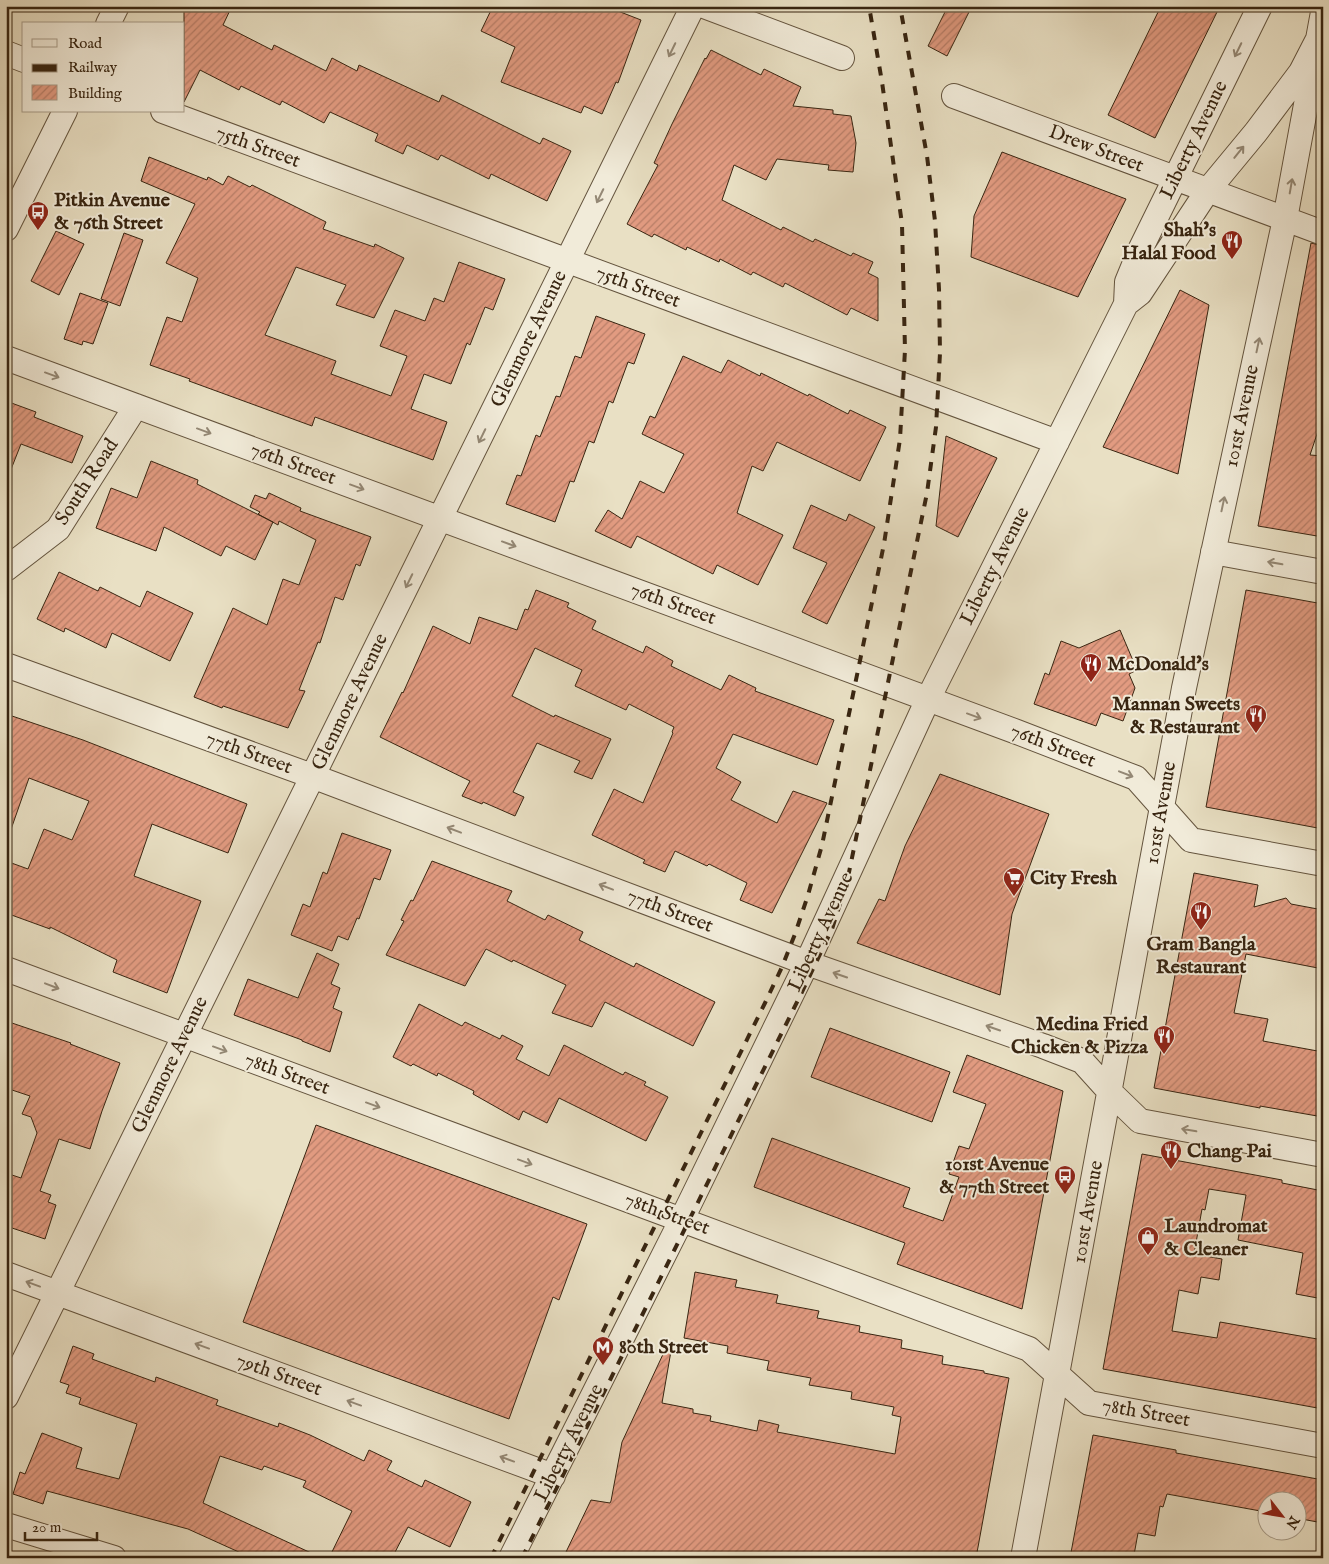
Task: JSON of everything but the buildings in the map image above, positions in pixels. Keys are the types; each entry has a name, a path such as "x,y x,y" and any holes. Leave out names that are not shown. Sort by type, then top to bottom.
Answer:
{"street":[{"path":"109,22 117,6"},
{"name":"Glenmore Avenue","path":"6,1397 693,6"},
{"path":"704,6 842,58"},
{"name":"Liberty Avenue","path":"511,1558 682,1219 807,963 928,699 1126,304 1127,282 1141,248 1260,6"},
{"name":"101st Avenue","path":"1023,1558 1184,688 1285,218 1323,12"},
{"name":"Liberty Avenue","path":"1126,304 1140,293 1208,190 1256,132 1301,72 1317,41"},
{"path":"6,53 22,59"},
{"name":"Drew Street","path":"954,96 1323,233"},
{"path":"6,229 64,112"},
{"name":"75th Street","path":"166,112 1057,442"},
{"name":"76th Street","path":"6,358 928,699 1136,778 1191,840 1323,864"},
{"name":"South Road","path":"6,569 58,529 136,406"},
{"path":"1213,552 1323,572"},
{"name":"77th Street","path":"6,664 312,776 807,963 1043,1046 1082,1062 1140,1121 1323,1155"},
{"name":"78th Street","path":"6,969 1030,1349 1089,1403 1323,1446"},
{"name":"79th Street","path":"6,1274 552,1476"},
{"path":"6,1525 114,1558"}],"railway":[{"path":"491,1558 782,967 808,895 822,845 884,544 900,439 905,350 902,224 869,6"},
{"path":"522,1558 801,994 832,929 847,882 927,493 936,427 940,353 935,221 927,156 900,6"}],"place":[{"name":"Pitkin Avenue & 76th Street","path":"38,231"},
{"name":"Shah's Halal Food","path":"1232,260"},
{"name":"McDonald's","path":"1091,683"},
{"name":"Mannan Sweets & Restaurant","path":"1256,734"},
{"name":"City Fresh","path":"1014,897"},
{"name":"Gram Bangla Restaurant","path":"1201,931"},
{"name":"Medina Fried Chicken & Pizza","path":"1164,1055"},
{"name":"Chang Pai","path":"1171,1170"},
{"name":"101st Avenue & 77th Street","path":"1065,1195"},
{"name":"Laundromat & Cleaner","path":"1148,1256"},
{"name":"80th Street","path":"603,1366"}]}
